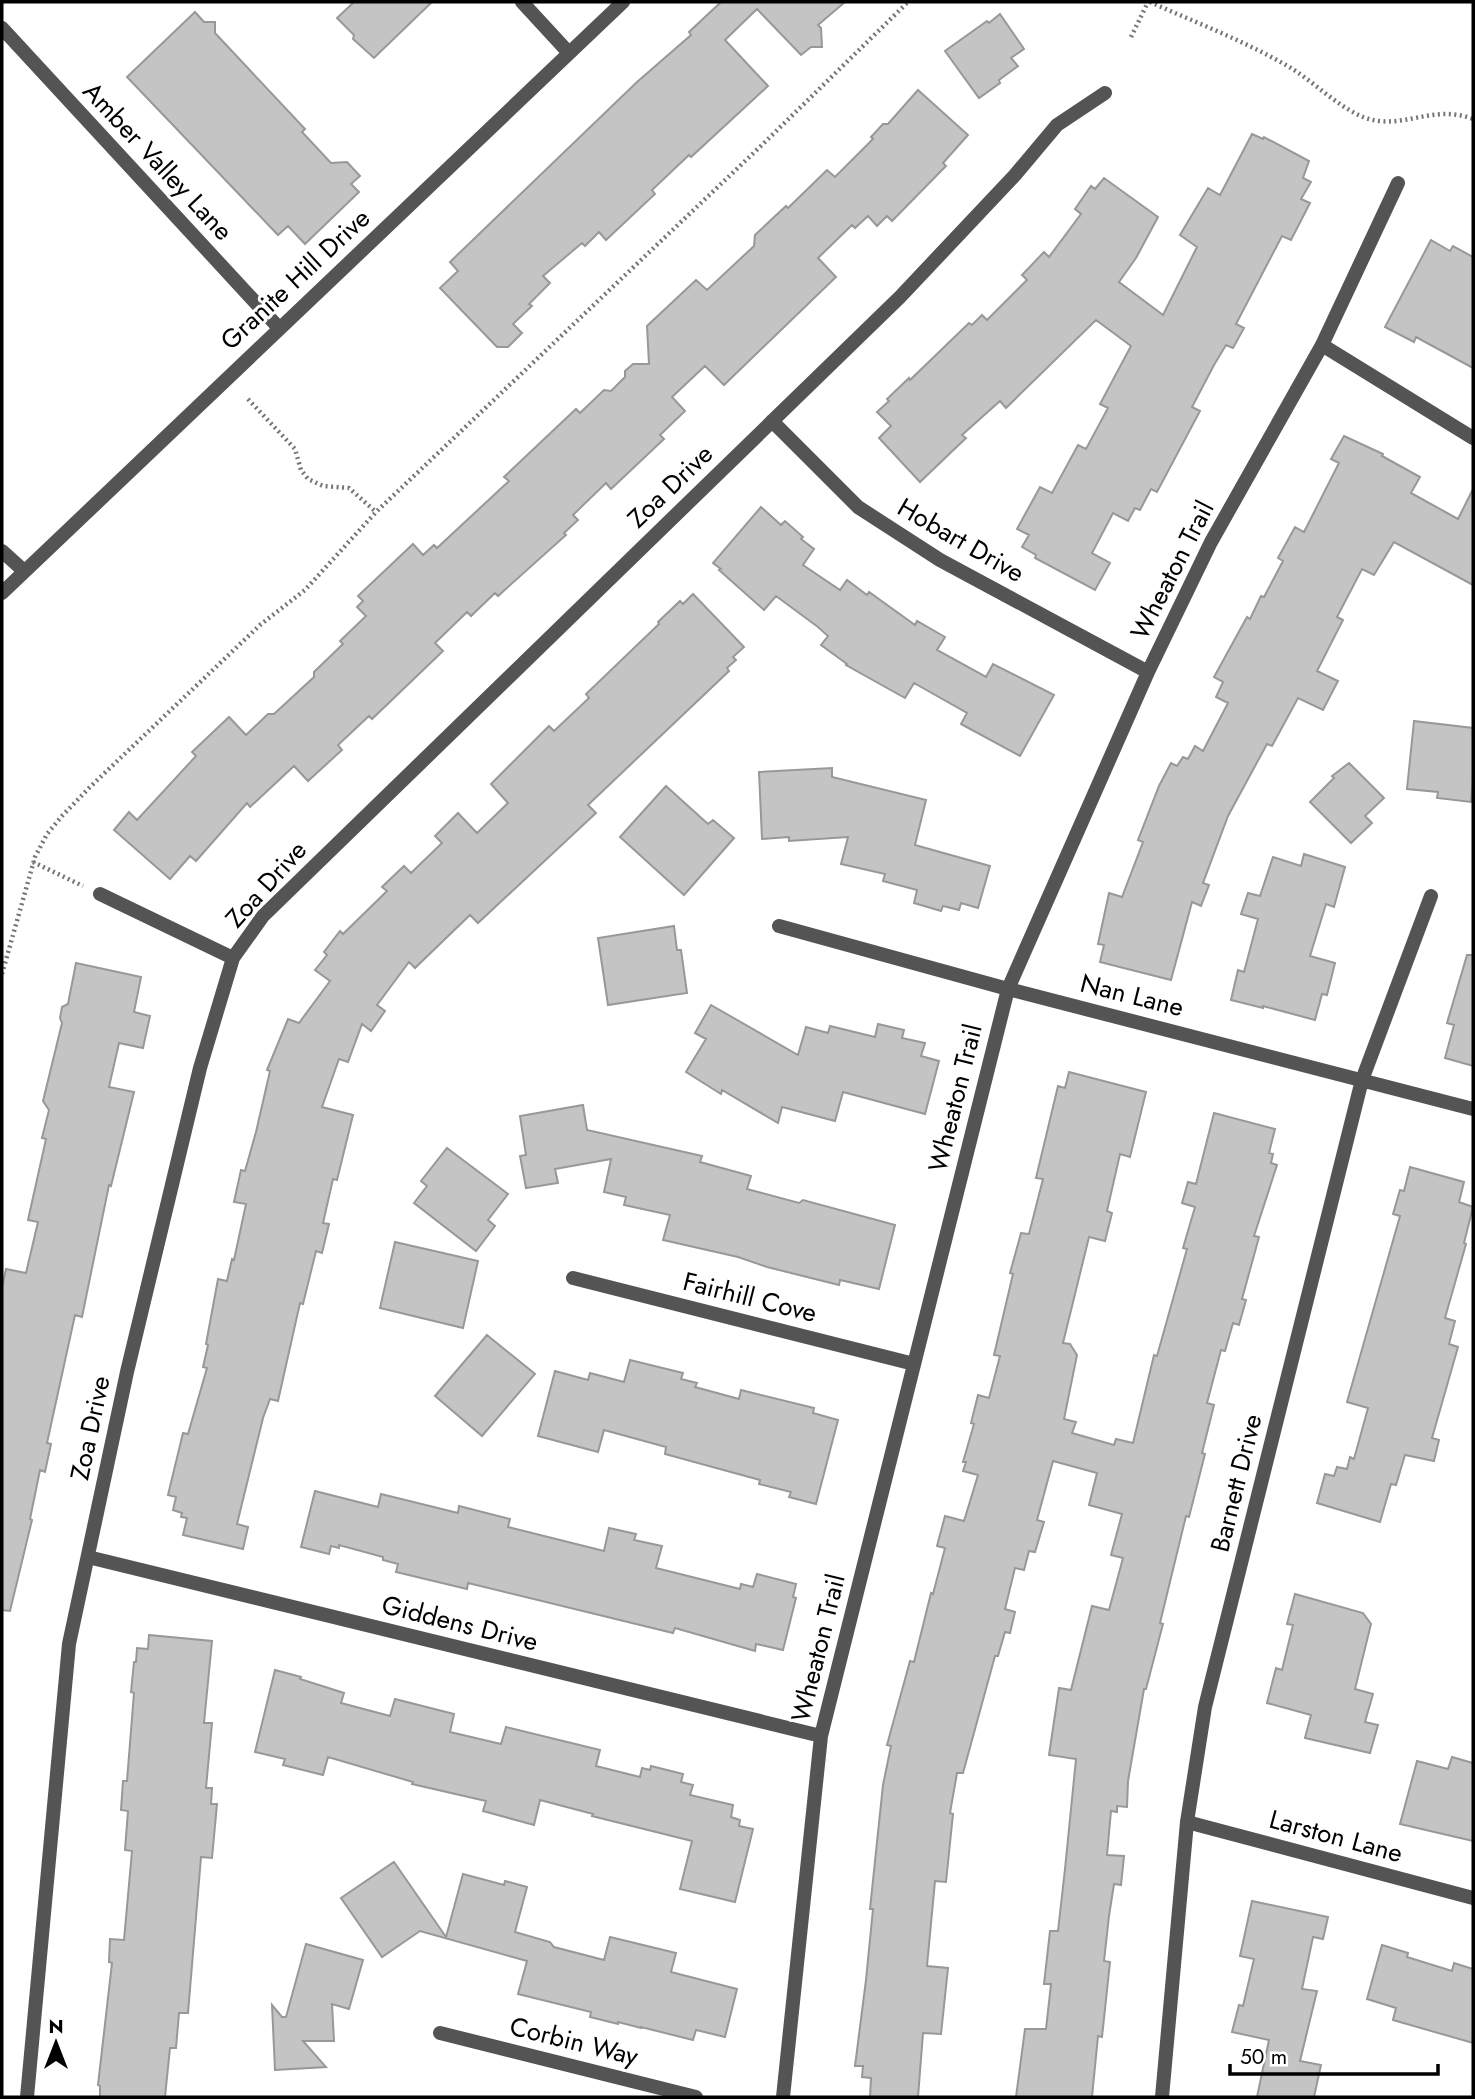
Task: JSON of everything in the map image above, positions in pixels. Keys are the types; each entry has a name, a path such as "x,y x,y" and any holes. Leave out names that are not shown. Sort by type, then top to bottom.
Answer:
{"street":[{"path":"522,2 569,53"},
{"name":"Granite Hill Drive","path":"2,593 623,2"},
{"name":"Amber Valley Lane","path":"2,28 279,328"},
{"name":"Zoa Drive","path":"27,2097 69,1644 127,1372 197,1082 233,958 263,916 901,297 1015,175 1057,125 1105,93"},
{"name":"Wheaton Trail","path":"783,2097 821,1736 1008,989 1148,672 1211,542 1322,345 1398,183"},
{"path":"1322,345 1473,438"},
{"name":"Hobart Drive","path":"772,421 858,507 940,560 1148,672"},
{"path":"2,551 24,571"},
{"path":"100,894 233,958"},
{"name":"Barnett Drive","path":"1162,2097 1187,1822 1205,1707 1363,1080 1431,895"},
{"name":"Nan Lane","path":"779,926 1008,989 1473,1109"},
{"name":"Fairhill Cove","path":"573,1278 915,1364"},
{"name":"Giddens Drive","path":"88,1557 821,1736"},
{"name":"Larston Lane","path":"1187,1822 1473,1898"},
{"name":"Corbin Way","path":"440,2033 696,2097"}],"path":[{"path":"2,974 33,862 47,834 90,787 260,625 305,590 376,512 763,144 908,2"},
{"path":"1131,37 1149,2 1291,68 1362,116 1381,121 1453,113 1473,119"},
{"path":"248,399 295,449 301,470 308,479 323,486 349,488 376,512"},
{"path":"33,862 100,894"}],"building":[{"path":"354,2 432,2 374,58 353,39 354,35 337,18"},
{"path":"721,2 845,2 818,25 821,28 822,47 811,47 801,55 757,9 725,40 768,86 652,190 655,194 606,240 599,232 585,246 582,243 543,276 550,283 513,324 522,333 508,347 497,347 440,288 458,271 450,262 637,82 691,35 689,32"},
{"path":"195,12 204,22 215,22 215,33 305,129 302,132 331,163 347,162 360,176 351,184 359,192 305,244 288,226 278,235 127,77"},
{"path":"1000,14 1024,49 1011,58 1018,66 979,98 945,51"},
{"path":"918,90 968,135 943,163 946,166 892,221 887,216 877,226 868,216 855,228 852,225 818,258 836,277 724,385 705,366 672,397 685,411 660,435 664,439 611,489 606,483 573,515 578,520 564,533 566,535 498,596 495,593 471,616 467,612 435,643 443,651 372,719 369,716 338,745 342,750 308,781 294,766 250,807 247,803 196,861 190,856 170,879 114,830 129,812 137,820 196,756 192,752 229,717 246,735 268,714 274,714 314,677 314,672 343,644 340,641 366,616 357,607 363,601 358,596 413,544 423,555 434,545 437,548 509,481 504,477 576,409 580,413 604,390 611,391 633,364 649,364 647,326 696,280 707,290 754,246 755,235 827,170 835,177"},
{"path":"1252,134 1263,139 1264,137 1309,161 1303,178 1311,182 1301,199 1310,203 1291,240 1282,236 1236,324 1244,328 1233,348 1226,345 1214,365 1192,407 1200,411 1157,492 1151,489 1140,510 1135,508 1128,521 1113,513 1092,553 1110,563 1095,590 1035,558 1036,555 1022,547 1029,535 1017,529 1040,487 1052,493 1078,445 1086,449 1108,408 1100,404 1131,346 1096,320 1006,408 1000,401 962,435 966,438 920,482 879,438 891,426 877,412 889,401 887,399 969,323 972,325 982,315 987,320 1027,280 1022,275 1044,252 1049,257 1081,214 1075,209 1091,186 1095,189 1104,178 1158,217 1136,258 1119,282 1163,315 1197,247 1180,235 1208,188 1220,195"},
{"path":"1431,240 1450,251 1453,246 1473,257 1473,368 1416,337 1414,342 1385,327"},
{"path":"1344,436 1383,454 1382,456 1420,477 1411,493 1458,519 1473,489 1473,585 1394,542 1374,575 1362,569 1337,617 1343,620 1317,671 1338,681 1323,710 1298,698 1272,746 1267,744 1228,816 1203,883 1209,885 1201,906 1192,902 1171,980 1100,962 1104,945 1098,944 1109,893 1122,897 1143,842 1138,840 1171,763 1177,766 1183,757 1188,759 1195,746 1203,751 1228,703 1216,697 1223,682 1214,677 1247,617 1250,619 1261,596 1264,597 1283,561 1278,558 1295,527 1304,532 1339,463 1331,459"},
{"path":"761,507 781,525 785,521 803,537 801,539 814,549 803,565 840,590 847,580 867,595 869,592 915,625 917,621 945,637 937,650 986,677 993,664 1054,695 1020,756 961,724 967,713 914,683 905,698 846,665 821,645 828,636 818,627 776,596 764,610 719,570 721,569 713,563"},
{"path":"693,594 744,647 733,657 736,660 727,668 729,671 588,805 596,813 478,923 470,915 415,968 409,962 377,1005 385,1011 371,1031 362,1024 348,1062 339,1059 322,1107 353,1115 337,1180 333,1179 323,1223 329,1224 322,1253 316,1251 303,1304 300,1303 278,1401 270,1399 263,1418 237,1524 248,1527 243,1549 183,1535 187,1518 181,1517 182,1513 173,1510 176,1497 168,1495 183,1433 188,1434 207,1368 203,1367 218,1279 227,1281 232,1259 234,1260 246,1204 234,1202 241,1170 245,1171 256,1132 270,1071 267,1070 288,1019 299,1023 330,981 315,970 327,955 324,952 340,931 343,934 387,891 382,887 404,866 411,873 442,843 435,836 458,813 477,833 508,803 491,784 549,726 554,731 589,698 586,694 659,624 658,622 680,601 683,604"},
{"path":"1414,721 1473,728 1471,802 1437,798 1438,792 1407,789"},
{"path":"1349,763 1384,798 1365,816 1372,823 1351,843 1310,802 1334,778 1332,776"},
{"path":"832,768 832,777 926,800 915,845 990,866 978,908 961,903 959,910 943,906 941,911 914,903 917,890 883,881 885,874 841,864 848,837 789,841 789,837 762,839 759,772"},
{"path":"666,786 708,824 713,820 734,838 684,895 620,837"},
{"path":"1304,854 1345,867 1334,907 1326,904 1310,956 1335,963 1327,995 1322,994 1315,1020 1231,1000 1238,970 1244,972 1258,919 1241,914 1248,893 1260,896 1273,857 1301,866"},
{"path":"674,926 677,950 681,950 687,993 608,1005 598,938"},
{"path":"1467,955 1473,955 1473,1066 1445,1058 1454,1025 1447,1023"},
{"path":"76,963 141,977 134,1012 150,1016 143,1048 119,1043 109,1087 134,1092 111,1186 109,1185 82,1317 75,1315 47,1443 51,1444 45,1472 40,1470 30,1519 32,1520 10,1611 2,1610 2,1287 6,1269 26,1273 38,1222 28,1220 46,1139 42,1138 49,1110 43,1101 62,1023 62,1007 68,1004"},
{"path":"711,1005 798,1055 806,1027 828,1033 830,1026 875,1037 878,1024 904,1030 902,1038 925,1043 921,1056 939,1061 925,1114 843,1092 835,1121 782,1107 778,1123 722,1090 721,1094 686,1072 706,1039 695,1033"},
{"path":"1069,1072 1146,1092 1130,1157 1120,1154 1107,1211 1112,1213 1105,1241 1089,1237 1063,1343 1070,1344 1077,1355 1064,1419 1076,1422 1072,1433 1114,1445 1116,1439 1133,1443 1154,1355 1157,1356 1187,1249 1183,1248 1195,1207 1182,1203 1188,1182 1196,1184 1214,1113 1275,1129 1269,1153 1273,1154 1271,1163 1277,1165 1254,1236 1259,1237 1242,1299 1246,1300 1239,1325 1233,1323 1225,1351 1221,1350 1207,1403 1214,1405 1202,1453 1205,1454 1189,1517 1186,1516 1160,1623 1163,1624 1144,1689 1128,1781 1127,1807 1117,1806 1117,1812 1111,1811 1107,1855 1124,1856 1121,1885 1114,1884 1109,1916 1104,1961 1110,1962 1102,2037 1098,2036 1092,2097 1016,2097 1025,2029 1046,2029 1051,1984 1044,1984 1050,1931 1058,1931 1065,1869 1076,1759 1049,1755 1059,1688 1071,1690 1092,1606 1109,1610 1123,1558 1111,1555 1122,1514 1089,1505 1097,1473 1053,1461 1037,1520 1044,1522 1035,1552 1029,1551 1024,1570 1015,1568 1005,1609 1015,1612 1010,1633 1005,1632 998,1656 995,1656 963,1773 957,1773 950,1813 953,1814 946,1882 935,1881 927,1966 948,1968 941,2034 923,2033 918,2097 870,2097 871,2078 862,2077 863,2066 855,2066 866,1980 873,1909 870,1909 883,1785 891,1746 887,1745 910,1661 914,1662 945,1548 937,1546 945,1516 964,1521 978,1475 963,1471 974,1424 971,1423 978,1395 989,1398 1000,1356 994,1355 1013,1274 1010,1273 1021,1233 1029,1234 1043,1179 1036,1178 1058,1086 1065,1088"},
{"path":"583,1105 587,1130 702,1156 700,1162 751,1176 747,1189 799,1203 803,1200 895,1225 879,1289 840,1280 839,1285 738,1257 663,1240 670,1215 624,1205 626,1197 604,1192 611,1159 555,1169 558,1183 526,1188 520,1156 526,1155 520,1116"},
{"path":"447,1148 508,1194 488,1220 495,1226 476,1251 414,1203 427,1186 421,1181"},
{"path":"1410,1167 1464,1182 1459,1202 1473,1207 1464,1243 1466,1244 1445,1318 1455,1321 1449,1344 1458,1347 1432,1438 1439,1440 1434,1461 1405,1455 1396,1485 1391,1484 1380,1522 1317,1503 1325,1474 1334,1476 1337,1467 1347,1469 1350,1457 1354,1459 1368,1408 1347,1402 1400,1216 1393,1214 1400,1190 1404,1191"},
{"path":"395,1242 478,1261 463,1328 380,1308"},
{"path":"487,1335 535,1374 482,1436 435,1396"},
{"path":"630,1360 683,1373 681,1379 697,1383 695,1387 739,1399 741,1390 814,1408 813,1413 838,1420 816,1504 789,1497 791,1492 759,1484 760,1480 665,1454 666,1447 604,1430 598,1452 538,1436 555,1371 588,1380 590,1373 624,1382"},
{"path":"315,1491 378,1507 381,1494 458,1513 459,1506 510,1519 508,1527 604,1551 609,1528 636,1534 634,1540 662,1546 656,1568 740,1589 741,1584 753,1587 757,1574 796,1584 793,1597 796,1598 783,1650 756,1644 755,1651 675,1628 673,1633 468,1583 467,1589 396,1572 398,1564 339,1545 339,1548 331,1546 329,1554 301,1547"},
{"path":"1295,1594 1363,1613 1371,1624 1355,1689 1373,1694 1365,1722 1378,1725 1370,1753 1305,1738 1311,1715 1267,1703 1276,1668 1282,1670 1293,1625 1287,1624"},
{"path":"149,1635 212,1641 204,1723 212,1723 206,1788 212,1788 211,1804 217,1804 212,1858 201,1857 188,2013 179,2013 176,2048 170,2048 165,2097 100,2097 98,2085 112,1963 109,1962 110,1939 124,1940 132,1851 125,1850 128,1811 121,1810 123,1781 127,1781 134,1662 137,1648 148,1649"},
{"path":"275,1670 344,1693 341,1703 390,1716 395,1699 454,1714 450,1732 501,1744 506,1727 600,1750 596,1766 640,1777 642,1768 650,1770 651,1766 683,1774 681,1782 693,1785 690,1795 733,1805 731,1817 740,1820 739,1826 753,1829 735,1902 680,1889 692,1841 540,1800 534,1825 483,1811 486,1801 412,1784 413,1782 328,1757 323,1775 283,1765 285,1759 255,1752"},
{"path":"1452,1757 1473,1763 1473,1841 1400,1824 1417,1761 1448,1769"},
{"path":"394,1862 446,1937 463,1874 504,1885 505,1881 527,1887 515,1932 550,1942 554,1947 604,1960 610,1937 676,1953 671,1972 737,1989 725,2037 696,2030 693,2040 590,2017 591,2012 518,1994 527,1961 420,1931 382,1957 341,1898"},
{"path":"1252,1901 1328,1917 1323,1939 1313,1937 1302,1989 1317,1991 1300,2061 1321,2065 1314,2097 1257,2097 1269,2040 1232,2032 1239,2005 1243,2006 1254,1959 1240,1956"},
{"path":"306,1944 363,1960 349,2009 332,2004 334,2041 303,2041 326,2067 275,2070 272,2005 282,2017 286,2017"},
{"path":"1382,1945 1408,1953 1407,1957 1452,1971 1454,1963 1473,1969 1473,2043 1393,2020 1396,2008 1367,1999"}]}
